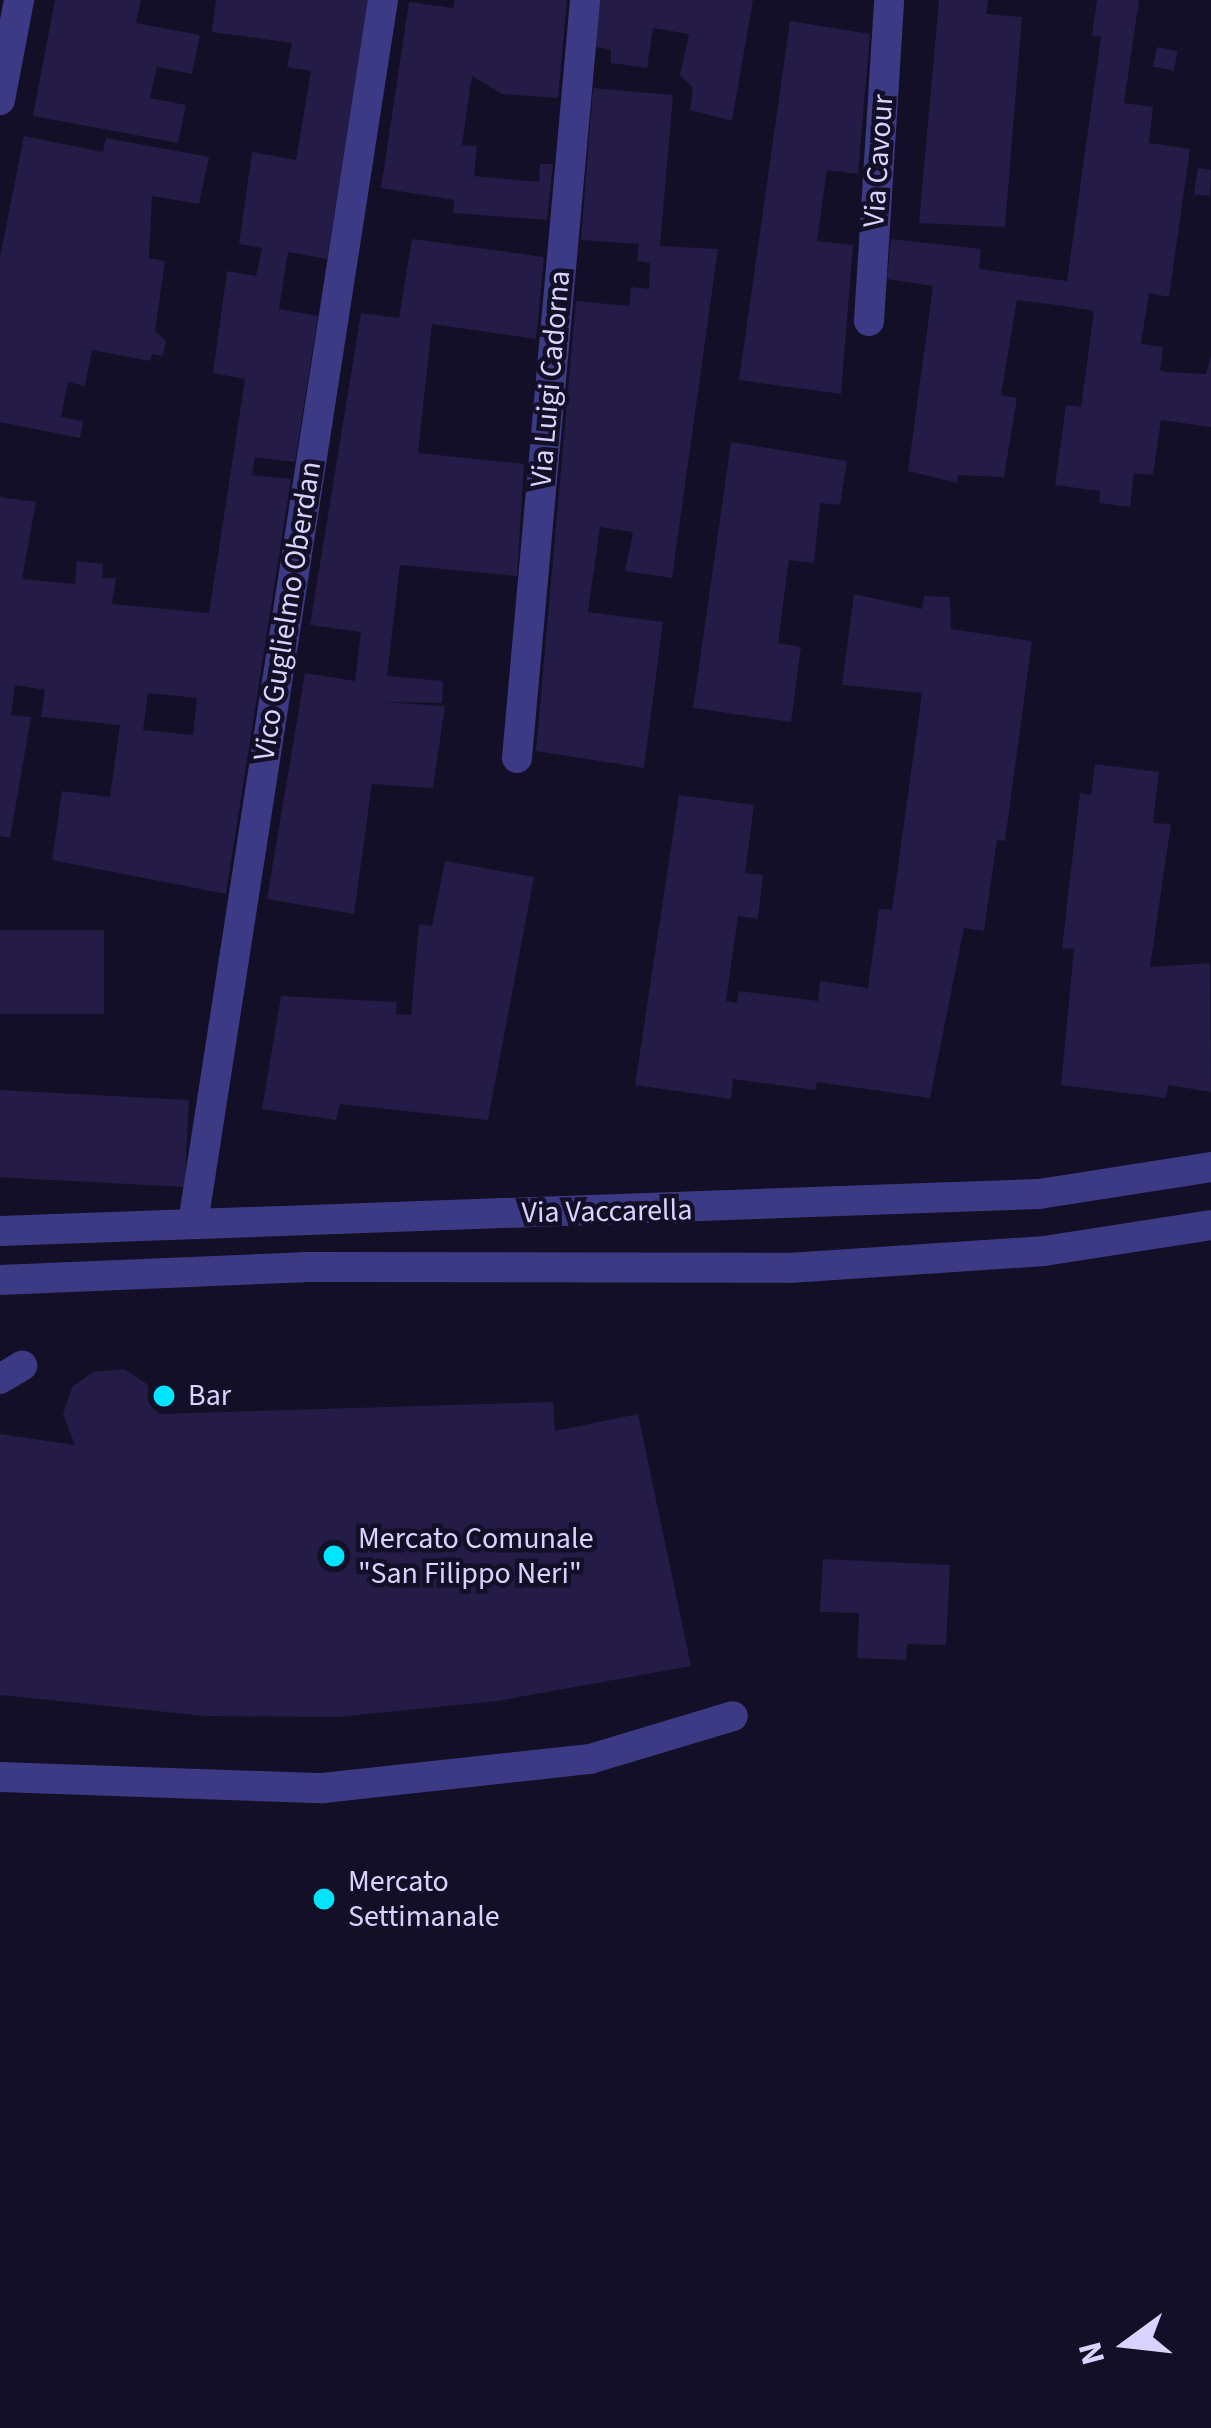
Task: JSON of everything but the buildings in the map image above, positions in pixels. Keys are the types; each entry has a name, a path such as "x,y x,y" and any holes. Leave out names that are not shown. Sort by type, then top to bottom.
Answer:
{"street":[{"path":"1,90 19,0"},
{"name":"Vico Guglielmo Oberdan","path":"193,1222 383,0"},
{"name":"Via Luigi Cadorna","path":"517,758 585,0"},
{"name":"Via Cavour","path":"869,321 889,0"},
{"name":"Via Vaccarella","path":"0,1231 1039,1195 1211,1167"},
{"name":"Via Vaccarella","path":"0,1280 304,1267 789,1268 1044,1251 1211,1225"},
{"path":"0,1777 323,1788 590,1759 733,1716"}],"place":[{"name":"Bar","path":"164,1396"},
{"name":"Mercato Comunale \"San Filippo Neri\"","path":"334,1556"},
{"name":"Mercato Settimanale","path":"324,1899"}]}
